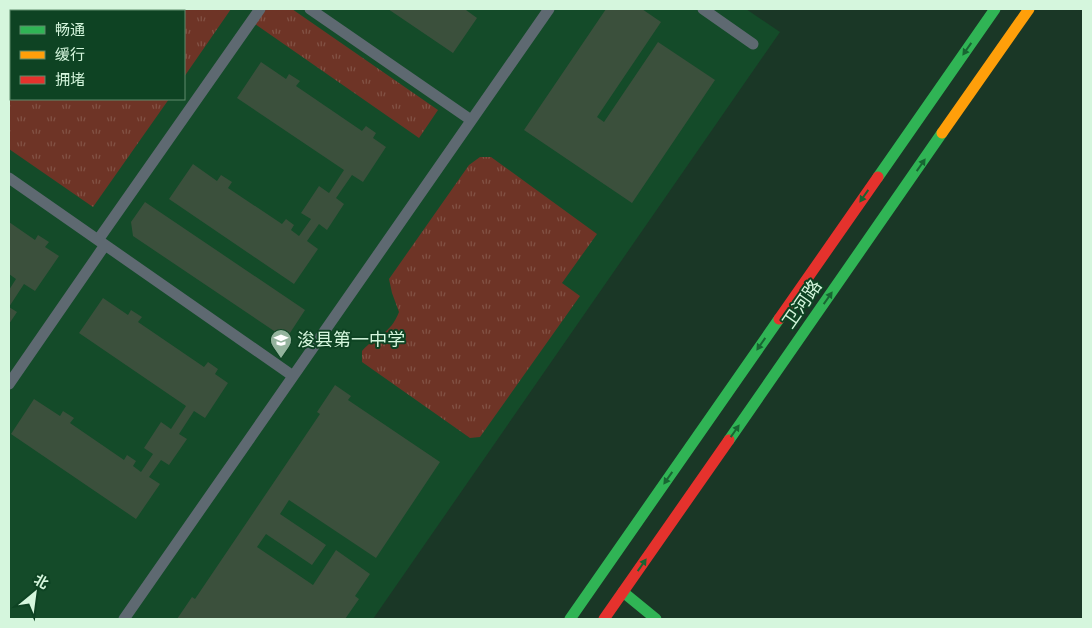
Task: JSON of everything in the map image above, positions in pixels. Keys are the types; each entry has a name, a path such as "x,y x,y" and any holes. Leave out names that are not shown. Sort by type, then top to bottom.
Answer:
{"street":[{"name":"卫河路","path":"570,619 995,9"},
{"name":"卫河路","path":"604,619 1029,9"},
{"path":"623,592 656,619"}],"lane":[{"path":"9,384 101,242 260,9"},
{"path":"310,9 471,120"},
{"path":"124,619 549,9"},
{"path":"703,9 753,44"},
{"path":"9,178 293,376"}],"shaded area":[{"name":"浚县第一中学","path":"9,9 746,9 780,32 373,619 9,619"}],"green space":[{"path":"231,9 185,76 185,10 15,10"},
{"path":"266,9 292,9 438,110 419,138 255,24"},
{"path":"10,18 10,100 168,100 93,207 9,149"},
{"path":"480,157 491,157 597,234 562,283 580,296 480,437 470,438 362,362 362,351 392,325 399,312 389,279 469,165"}],"building":[{"path":"388,9 467,9 477,18 453,53"},
{"path":"606,9 642,9 661,22 597,117 604,122 658,42 715,80 632,203 524,130"},
{"path":"261,62 286,79 289,74 300,81 296,86 362,131 366,126 376,133 373,138 386,147 363,182 352,175 336,198 344,204 327,230 319,224 307,241 318,249 294,284 169,199 193,164 217,181 221,175 232,182 228,188 282,224 286,219 294,225 291,230 299,236 311,219 301,213 319,186 329,193 344,170 237,98"},
{"path":"145,202 305,310 286,339 133,236 131,222"},
{"path":"9,222 35,240 38,235 49,242 45,247 59,256 35,291 24,284 9,307 9,290 16,279 9,274"},
{"path":"103,298 128,315 131,310 142,317 138,322 204,367 208,362 218,369 215,374 228,383 205,418 194,411 179,434 187,439 169,465 161,460 149,477 160,484 136,519 11,434 34,399 60,416 63,411 74,418 70,423 124,460 127,455 136,461 133,466 141,472 153,454 144,448 161,422 171,429 186,406 79,333"},
{"path":"9,307 17,312 9,324"},
{"path":"335,385 351,396 348,400 440,462 376,558 289,500 280,514 326,545 312,565 266,534 257,547 313,585 336,550 370,574 355,596 359,599 345,619 177,619 192,597 195,599 320,414 317,412"}],"traffic: fast":[{"path":"878,177 995,9"},
{"path":"729,440 942,133"},
{"path":"570,619 779,319"},
{"path":"623,592 656,619"}],"traffic: slow":[{"path":"942,133 1029,9"}],"traffic: jam":[{"path":"779,319 878,177"},
{"path":"604,619 729,440"}],"place":[{"name":"浚县第一中学","path":"281,359"}]}
